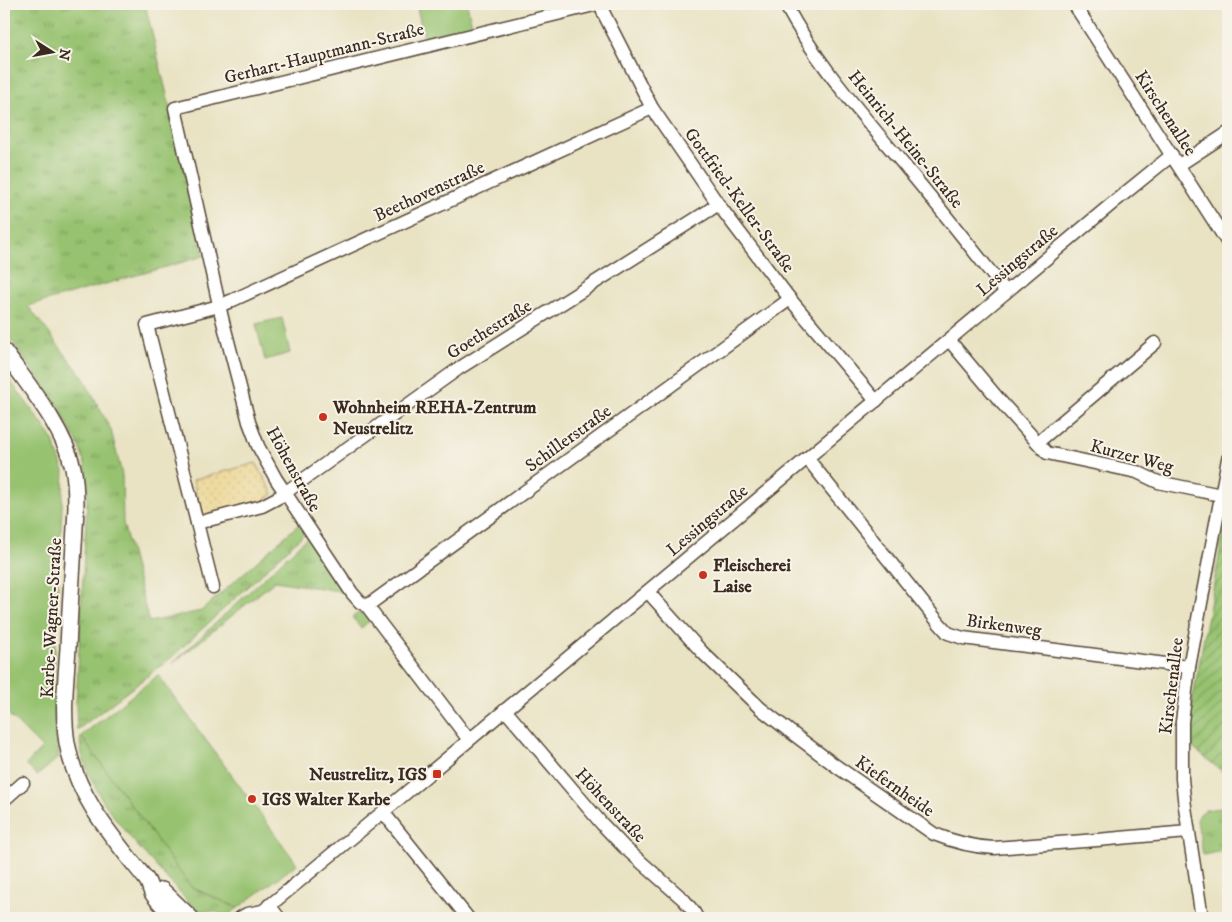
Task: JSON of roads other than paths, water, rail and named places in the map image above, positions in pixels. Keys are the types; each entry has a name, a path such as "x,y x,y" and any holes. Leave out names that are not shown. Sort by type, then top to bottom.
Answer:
{"street":[{"name":"Gerhart-Hauptmann-Straße","path":"175,108 599,4"},
{"name":"Gottfried-Keller-Straße","path":"599,4 652,108 718,204 790,299 876,401"},
{"name":"Heinrich-Heine-Straße","path":"785,4 796,24 843,92 954,225 1006,292"},
{"name":"Kirschenallee","path":"1074,4 1228,242"},
{"name":"Höhenstraße","path":"175,108 220,306 249,422 258,446 276,479 352,593 360,602 367,606 469,740"},
{"name":"Beethovenstraße","path":"197,523 148,325 220,306 652,108"},
{"name":"Lessingstraße","path":"240,918 247,914 263,911 384,812 1114,202 1175,160 1228,133"},
{"name":"Goethestraße","path":"197,523 262,506 285,492 458,369 718,204"},
{"name":"Schillerstraße","path":"367,606 790,299"},
{"name":"Kurzer Weg","path":"948,340 1048,453 1137,472 1158,482 1221,495"},
{"path":"1038,442 1155,343"},
{"name":"Karbe-Wagner-Straße","path":"4,351 60,433 73,469 76,485 65,691 65,722 71,760 89,803 104,827 148,882 153,894 175,918"},
{"name":"Birkenweg","path":"807,458 948,633 963,638 1189,667"},
{"name":"Kirschenallee","path":"1202,918 1188,832 1182,778 1182,722 1189,667 1228,459"},
{"path":"197,523 213,587"},
{"name":"Kiefernheide","path":"648,592 702,652 760,708 836,766 934,834 968,845 994,848 1188,832"},
{"name":"Höhenstraße","path":"505,710 602,824 624,847 684,900 697,918"},
{"path":"4,800 23,783"},
{"path":"384,812 468,918"},
{"name":"Karbe-Wagner-Straße","path":"148,882 159,887 191,918"},
{"path":"263,911 279,918"}],"place":[{"name":"Wohnheim REHA-Zentrum Neustrelitz","path":"323,417"},
{"name":"Fleischerei Laise","path":"703,575"},
{"name":"Neustrelitz, IGS","path":"437,774"},
{"name":"IGS Walter Karbe","path":"252,799"}]}
